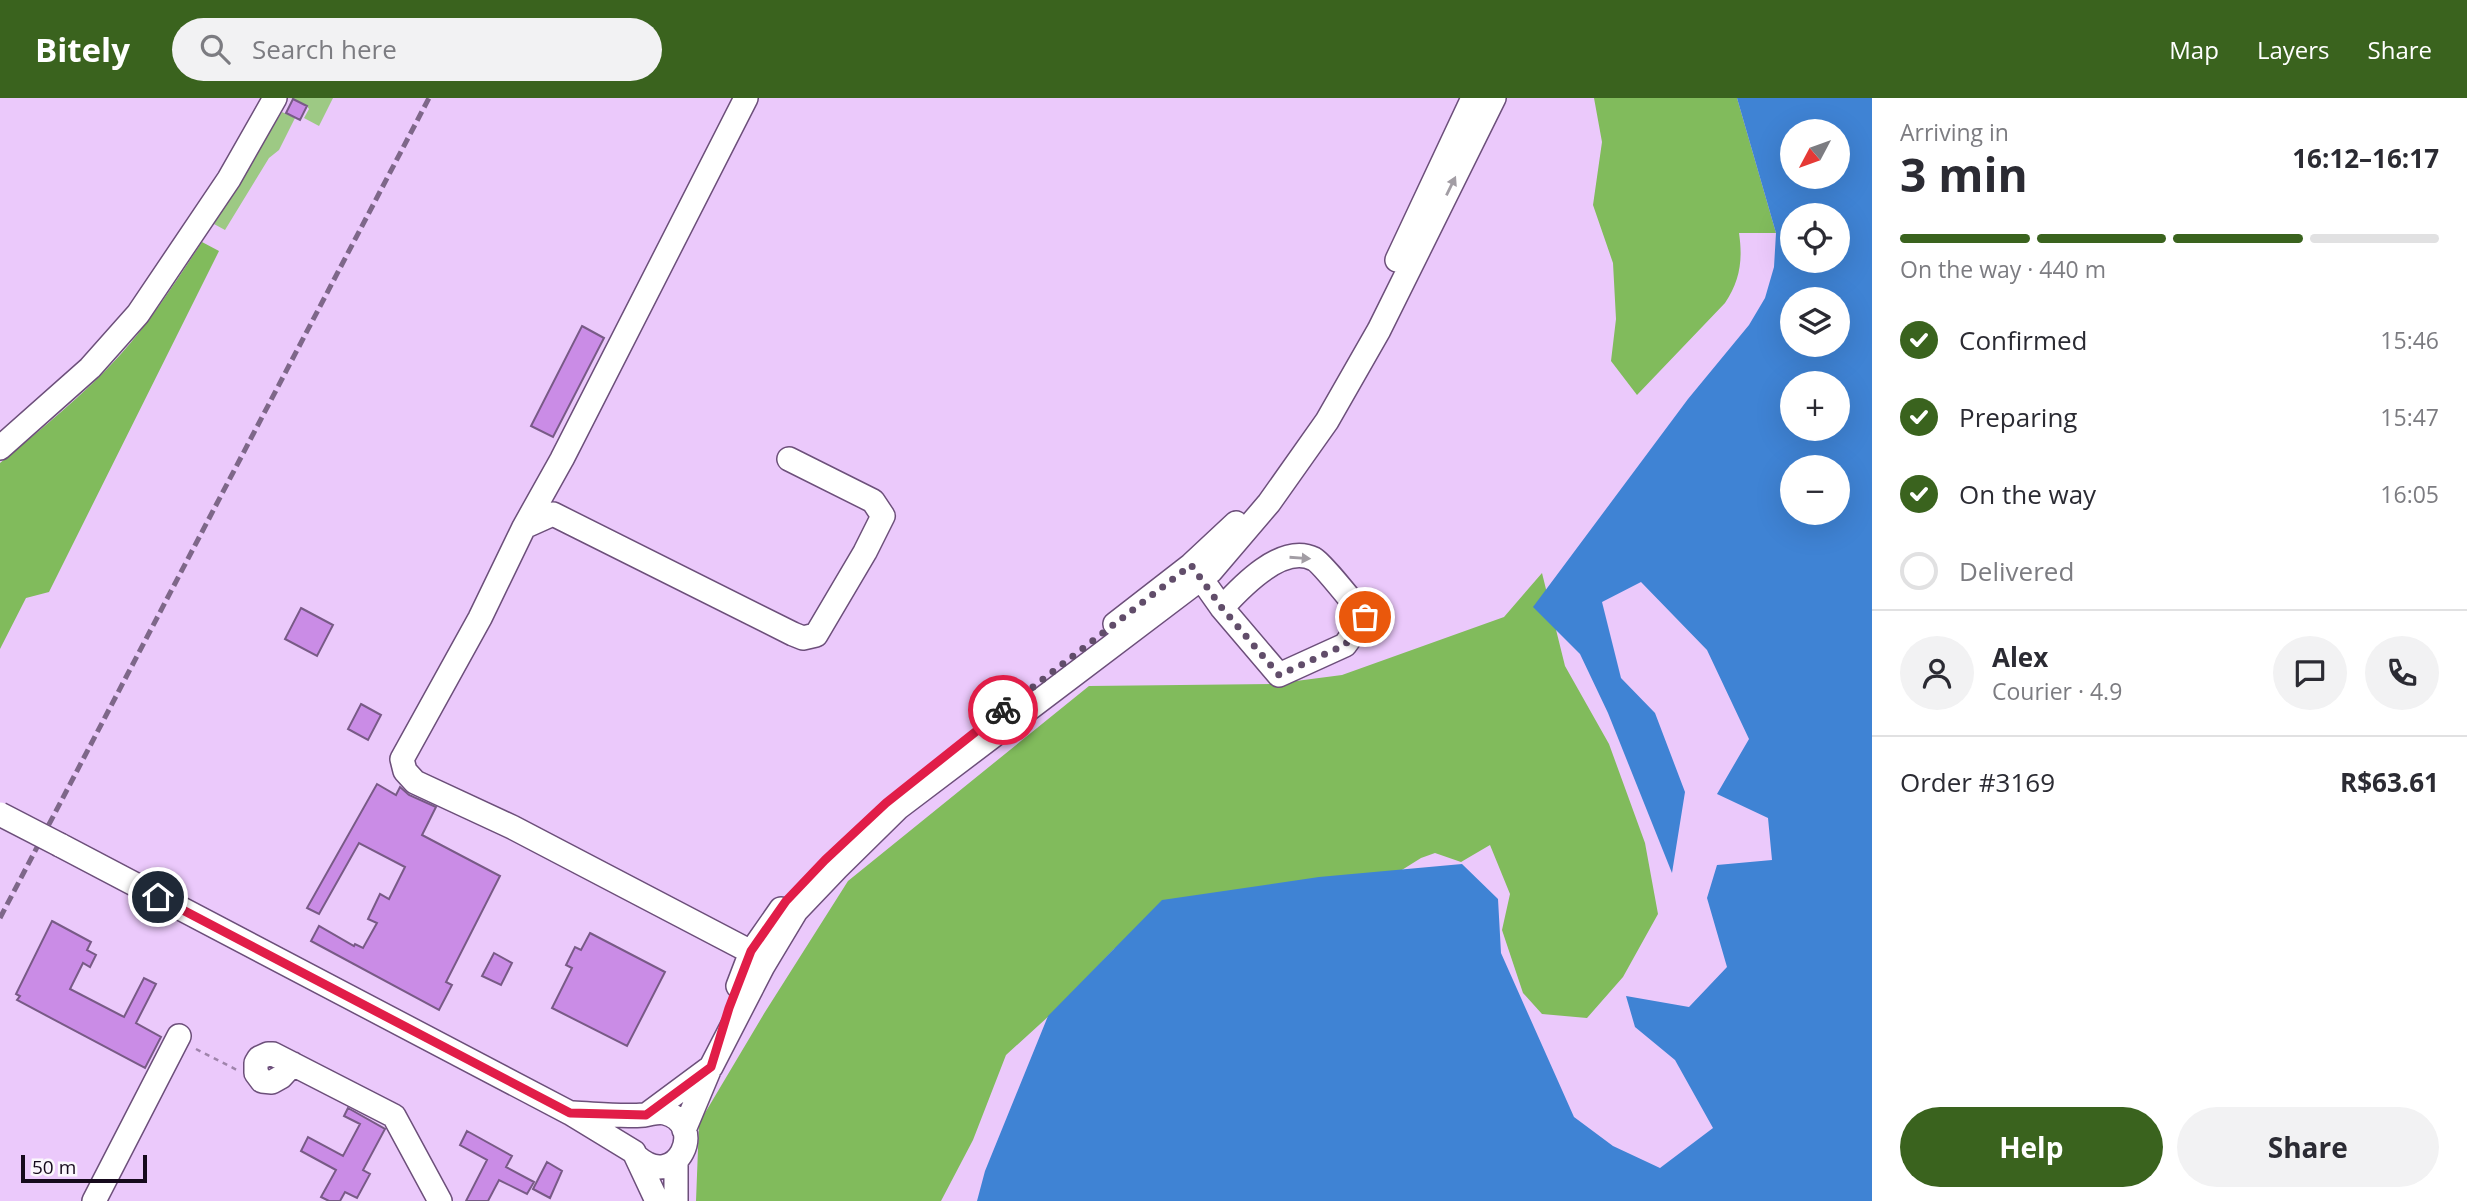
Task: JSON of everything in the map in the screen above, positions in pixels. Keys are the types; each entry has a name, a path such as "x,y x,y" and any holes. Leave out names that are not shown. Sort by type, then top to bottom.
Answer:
{"street":[{"path":"0,447 90,369 138,314 229,179 275,98"},
{"path":"746,98 562,459 524,527 480,618 402,759 405,771 415,782 512,827 751,951"},
{"path":"0,814 570,1113 652,1166 669,1165 685,1147 684,1130 711,1067 763,966 796,911 898,808 1196,571 1264,496 1322,415 1473,98"},
{"path":"657,1201 636,1154 632,1131 640,1119 711,1067 729,1008 751,951 786,901 886,803 1196,571 1211,570 1269,503 1327,421 1379,330 1494,98"},
{"path":"524,527 553,513 793,634 811,637 816,635 883,516 873,501 789,459"},
{"path":"1196,571 1222,608 1279,675 1345,645 1365,617 1314,559 1294,556 1279,559 1241,587 1222,608"},
{"path":"94,1201 183,1040"},
{"path":"293,1064 394,1116 440,1201"},
{"path":"570,1113 663,1112 676,1118 684,1130"},
{"path":"676,1160 676,1201"}],"path":[{"path":"183,1040 247,1076"}],"green space":[{"path":"291,98 333,98 319,126 304,118 309,109 307,106"},
{"path":"1594,98 1737,98 1776,233 1739,233 1739,270 1725,303 1637,395 1611,361 1616,319 1613,263 1593,205 1602,142"},
{"path":"282,112 295,118 279,150 269,158 225,230 214,224"},
{"path":"202,242 219,251 49,592 26,598 0,649 0,463 77,398 120,355 153,315"},
{"path":"1542,573 1565,666 1609,744 1645,843 1658,914 1623,977 1587,1018 1542,1014 1523,993 1502,930 1510,894 1490,845 1461,862 1435,853 1421,858 1389,878 1169,915 1114,949 1061,1005 1006,1055 973,1140 941,1201 696,1201 699,1123 848,881 1089,686 1273,684 1342,675 1504,617"}],"water":[{"path":"1737,98 1872,98 1872,1201 977,1201 985,1171 1048,1016 1162,900 1319,877 1462,864 1498,899 1501,953 1574,1117 1613,1146 1660,1168 1713,1128 1675,1060 1635,1027 1626,996 1689,1007 1727,967 1707,898 1717,865 1772,860 1768,818 1717,794 1749,739 1707,650 1641,582 1602,602 1621,678 1655,713 1685,792 1672,873 1608,713 1580,654 1533,607 1688,399 1749,325 1765,298 1774,267 1776,233"}],"building":[{"path":"293,99 307,106 300,120 286,113"},
{"path":"582,326 604,338 553,437 531,426"},
{"path":"301,608 333,625 317,656 285,639"},
{"path":"361,704 381,715 368,740 348,729"},
{"path":"377,784 396,795 400,787 409,795 436,807 422,835 500,876 446,982 452,985 439,1010 311,941 319,926 354,946 355,944 363,948 377,923 368,919 380,894 389,899 405,867 359,843 319,914 307,908"},
{"path":"52,921 91,942 87,950 96,955 90,967 83,963 70,989 124,1017 144,978 156,984 136,1023 161,1037 145,1068 17,1000 20,996 16,994"},
{"path":"590,933 665,972 627,1046 552,1008 572,968 566,965 575,947 581,950"},
{"path":"494,953 512,963 501,985 482,976"},
{"path":"348,1108 385,1129 363,1170 370,1174 357,1198 345,1192 340,1201 329,1201 321,1197 336,1170 301,1151 308,1137 343,1156 360,1124 344,1116"},
{"path":"467,1131 512,1156 506,1167 534,1182 527,1194 499,1180 488,1201 466,1201 487,1160 460,1145"},
{"path":"547,1162 562,1171 550,1198 533,1189"}],"railway":[{"path":"0,918 429,98"}],"way so far":[{"path":"1003,710 1191,565 1222,608 1279,675 1345,645 1365,617"}],"route":[{"path":"158,897 570,1113 646,1115 711,1067 729,1008 751,951 786,901 886,803 1003,710"}]}
